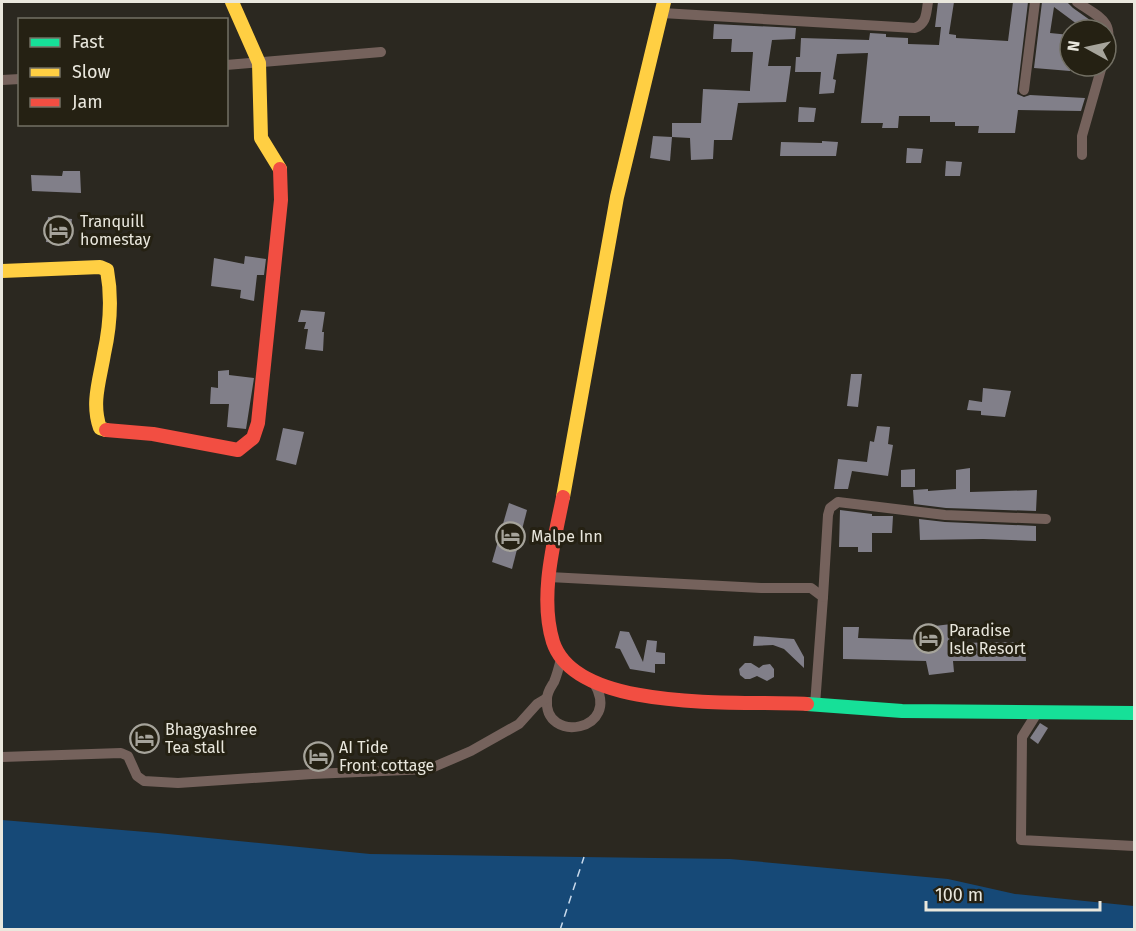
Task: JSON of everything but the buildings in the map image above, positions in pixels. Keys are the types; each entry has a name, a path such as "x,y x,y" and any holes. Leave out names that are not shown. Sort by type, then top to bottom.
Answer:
{"street":[{"path":"2,271 100,267 107,270 110,280 106,345 96,399 97,422 100,428 111,432 153,434 238,450 253,438 258,423 281,200 281,171 279,164 261,138 258,63 232,2"},
{"path":"928,2 925,19 915,28 663,7 617,197 549,577 547,597 553,641 561,659 578,674 594,682 634,694 689,702 772,702 902,711 1134,713"},
{"path":"1024,90 1035,2"},
{"path":"1077,2 1099,18"},
{"path":"228,65 381,52"},
{"path":"1082,155 1082,136 1099,78"},
{"path":"2,80 18,79"},
{"path":"815,705 830,508 838,502 945,515 1046,519"},
{"path":"549,577 761,588 811,588 823,597"},
{"path":"561,659 547,698 550,715 556,722 564,726 581,727 595,717 600,709 601,700 594,682"},
{"path":"553,682 569,674 578,674"},
{"path":"2,757 121,753 128,756 137,776 144,781 178,783 312,774 429,770 471,751 519,724 537,704 547,698"},
{"path":"1037,713 1022,737 1021,840 1134,846"}],"water":[{"path":"2,820 370,854 730,859 948,879 1015,894 1134,906 1134,929 2,929"}],"ferry route":[{"path":"560,930 584,857"}],"traffic: fast":[{"path":"807,704 902,711 1134,713"}],"traffic: slow":[{"path":"232,2 259,63 261,138 280,169"},
{"path":"563,497 617,197 664,2"},
{"path":"2,271 100,267 107,270 110,301 109,323 96,400 97,419 100,428 106,430"}],"traffic: jam":[{"path":"106,430 153,434 238,450 253,438 258,423 281,200 280,169"},
{"path":"563,497 549,570 547,607 553,642 568,665 594,682 628,693 706,702 807,704"}],"place":[{"name":"Tranquill homestay","path":"59,230"},
{"name":"Malpe Inn","path":"510,536"},
{"name":"Paradise Isle Resort","path":"928,639"},
{"name":"Bhagyashree Tea stall","path":"144,738"},
{"name":"AI Tide Front cottage","path":"318,756"}]}
